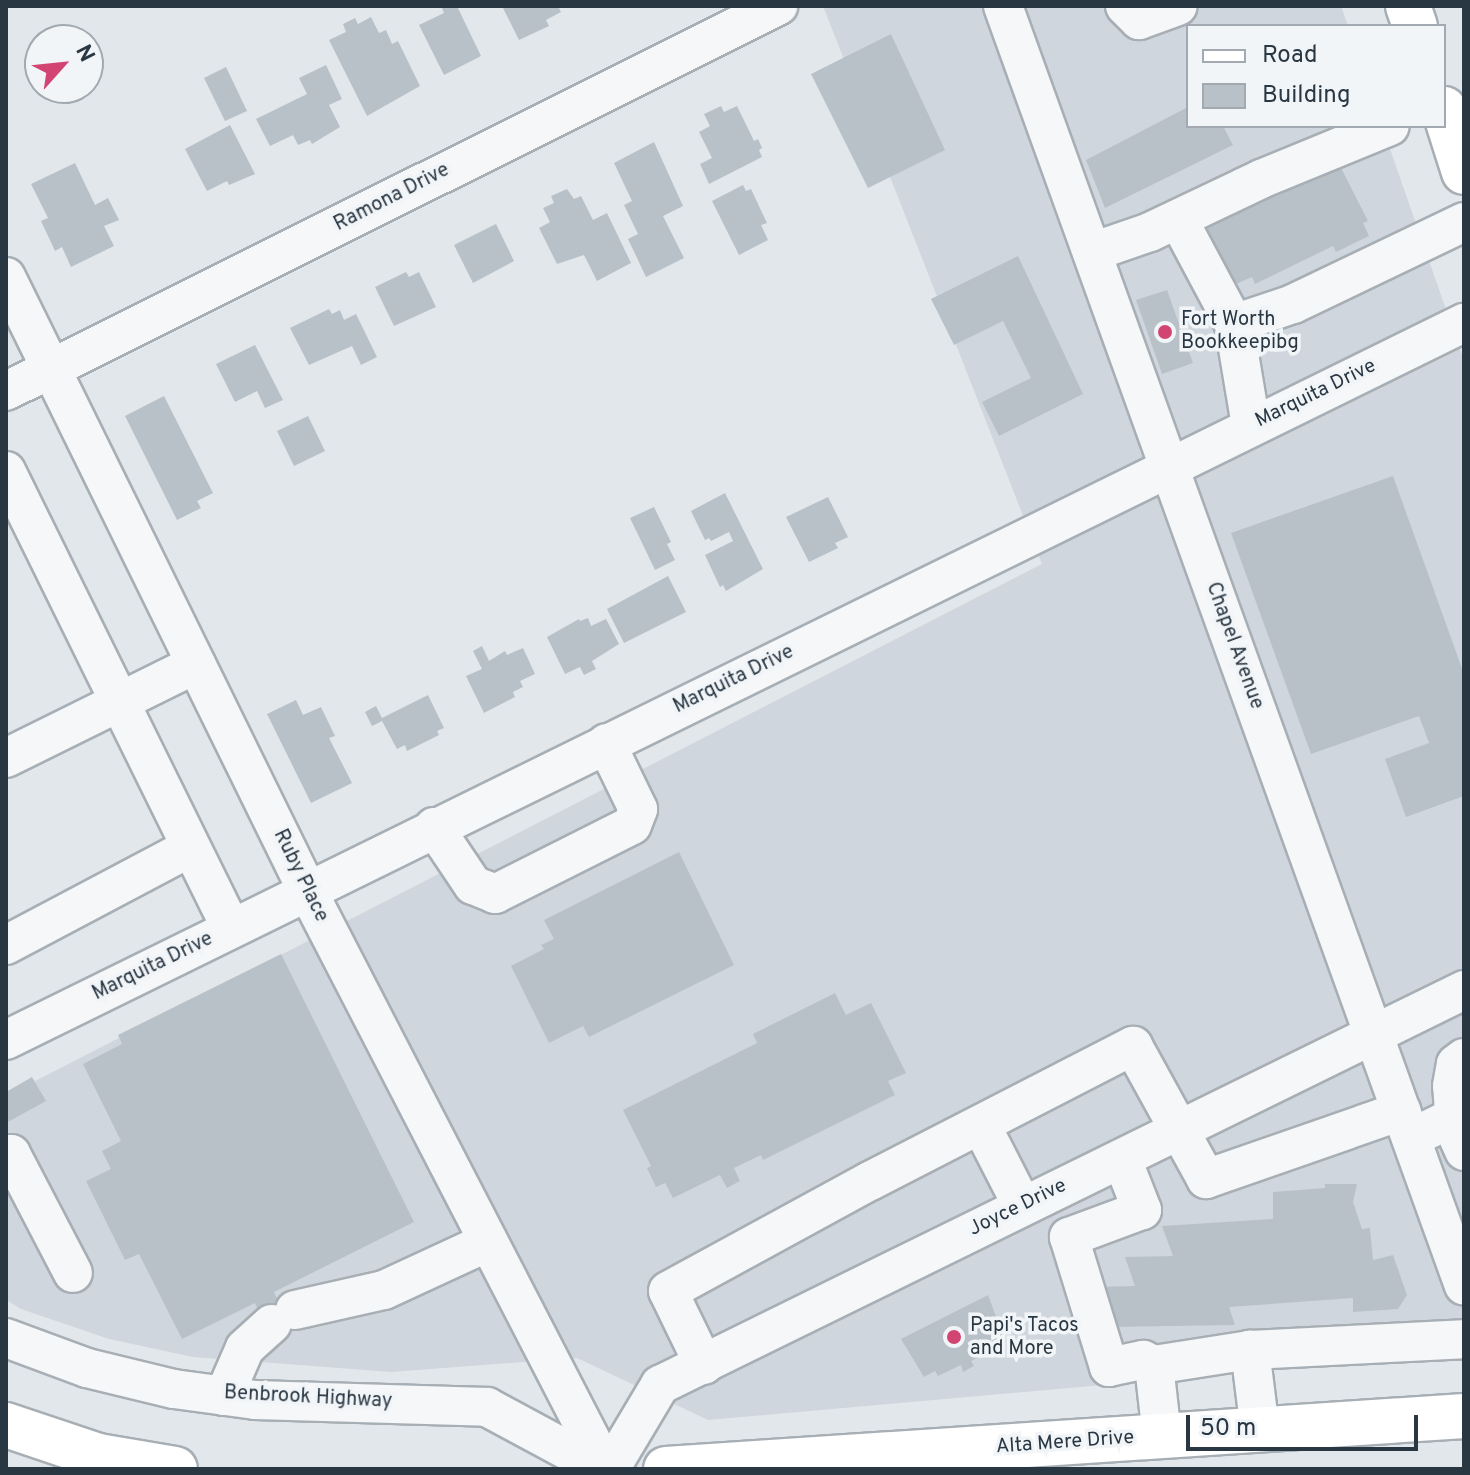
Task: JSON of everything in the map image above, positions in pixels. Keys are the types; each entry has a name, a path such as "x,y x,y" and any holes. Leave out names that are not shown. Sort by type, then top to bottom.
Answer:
{"main road":[{"path":"1446,115 1464,172"},
{"name":"Alta Mere Drive","path":"666,1469 1464,1416"},
{"path":"6,1425 98,1456 175,1469"}],"street":[{"name":"Ramona Drive","path":"6,391 737,15 778,6"},
{"name":"Chapel Avenue","path":"1003,6 1464,1286"},
{"path":"1125,6 1139,20 1178,6"},
{"path":"1092,252 1178,219 1261,179 1385,128"},
{"path":"1178,219 1234,324 1251,426"},
{"path":"1234,324 1293,304 1464,222"},
{"name":"Ruby Place","path":"6,277 307,890 606,1469"},
{"name":"Marquita Drive","path":"6,1039 1464,323"},
{"path":"6,471 231,928"},
{"path":"6,758 196,664"},
{"path":"434,827 473,885 495,894 632,825 638,809 606,743"},
{"path":"6,945 191,847"},
{"name":"Joyce Drive","path":"606,1469 660,1385 1464,990"},
{"path":"704,1365 668,1291 1133,1046 1206,1179 1406,1125 1457,1135 1452,1086 1456,1064 1464,1058"},
{"path":"981,1125 1022,1205"},
{"path":"6,1157 11,1154 73,1273"},
{"path":"1122,1159 1142,1210 1069,1237 1109,1367 1143,1360 1154,1365 1250,1350 1464,1339"},
{"path":"224,1396 245,1348 283,1317 384,1290 488,1242"},
{"name":"Benbrook Highway","path":"6,1338 87,1368 174,1389 224,1396 487,1407 606,1469"},
{"path":"1250,1350 1260,1430"},
{"path":"1154,1365 1162,1436"}],"shaded area":[{"path":"823,6 1341,6 1347,24 1186,24 1186,128 1383,128 1464,361 1464,1353 708,1420 577,1358 391,1372 193,1357 109,1339 21,1309 6,1300 6,1096 1042,564"}],"building":[{"path":"441,6 457,6 481,56 444,75 419,25 444,13"},
{"path":"502,6 558,6 561,12 546,20 549,26 519,40"},
{"path":"371,17 379,33 386,30 392,44 398,41 420,86 367,116 329,40 346,32 343,24 355,18 358,24"},
{"path":"891,34 945,150 868,188 811,74"},
{"path":"326,65 342,99 329,105 340,127 312,144 310,140 298,145 293,135 270,146 256,119 307,94 299,78"},
{"path":"226,67 247,111 225,121 204,78"},
{"path":"721,106 724,112 737,106 754,141 758,139 762,157 709,184 700,164 712,158 699,132 710,126 704,114"},
{"path":"1186,108 1186,128 1224,128 1233,145 1105,208 1086,160"},
{"path":"230,125 255,174 229,185 227,181 207,191 185,149"},
{"path":"654,142 683,206 663,216 684,258 646,277 628,239 638,234 624,205 632,201 614,163"},
{"path":"1334,154 1368,221 1363,223 1369,236 1336,252 1333,246 1255,284 1252,277 1234,285 1204,225"},
{"path":"75,163 95,205 108,198 119,220 104,226 114,246 71,267 62,247 55,251 41,221 48,218 31,184"},
{"path":"743,185 746,191 751,189 767,223 761,225 768,240 739,255 712,201"},
{"path":"567,189 574,199 581,196 593,220 607,213 631,263 597,281 584,255 557,264 539,228 550,222 543,208 554,203 551,196"},
{"path":"496,224 514,261 473,283 454,245"},
{"path":"1018,256 1083,394 999,436 982,402 1031,378 1003,321 954,345 931,299"},
{"path":"406,272 409,277 419,272 436,307 394,326 375,287"},
{"name":"Fort Worth Bookkeepibg","path":"1167,290 1193,363 1162,374 1136,300"},
{"path":"329,309 332,314 340,310 344,320 356,314 377,357 361,365 352,346 309,365 290,328"},
{"path":"255,345 283,400 265,408 257,391 235,402 216,364"},
{"path":"164,396 213,493 197,501 201,508 177,520 125,416"},
{"path":"308,416 325,451 294,466 277,431"},
{"path":"1393,476 1464,674 1464,796 1406,817 1385,759 1429,743 1419,716 1311,754 1231,533"},
{"path":"725,493 763,569 726,591 723,585 720,587 705,555 733,541 729,532 711,541 709,538 705,540 691,511"},
{"path":"828,497 848,537 835,543 838,548 809,562 786,517"},
{"path":"654,507 671,542 667,544 675,560 655,570 630,518"},
{"path":"668,576 686,612 624,643 607,609"},
{"path":"588,618 591,626 606,619 619,644 592,661 596,669 584,675 580,667 565,674 547,637 579,619"},
{"path":"482,646 489,661 505,651 507,655 523,648 535,674 520,681 523,687 513,692 515,697 484,713 466,676 482,669 473,651"},
{"path":"428,695 444,728 437,731 439,735 407,751 405,745 397,749 382,721 372,726 365,712 376,706 382,718"},
{"path":"296,700 303,715 321,707 335,736 329,738 352,783 311,803 267,714"},
{"path":"679,852 734,965 589,1037 583,1026 549,1043 511,966 544,949 541,945 554,939 544,920"},
{"path":"281,954 414,1222 274,1292 282,1310 262,1319 255,1303 182,1339 139,1254 125,1260 86,1181 111,1169 102,1151 121,1141 83,1064 122,1044 118,1035"},
{"path":"835,993 846,1015 871,1003 906,1073 888,1081 895,1095 763,1160 761,1155 734,1168 740,1181 727,1188 720,1175 673,1198 665,1183 656,1187 647,1168 651,1166 623,1110 757,1043 753,1034"},
{"path":"32,1077 46,1101 6,1123 6,1092"},
{"path":"1325,1184 1357,1184 1353,1202 1362,1229 1370,1228 1373,1260 1393,1255 1407,1295 1398,1309 1353,1312 1353,1298 1229,1307 1235,1325 1109,1327 1095,1287 1135,1286 1125,1257 1173,1256 1162,1226 1273,1219 1273,1192 1325,1188"},
{"name":"Papi's Tacos and More","path":"988,1295 997,1319 1001,1317 1008,1331 996,1340 999,1348 971,1361 974,1366 963,1372 961,1365 938,1376 935,1371 924,1377 901,1339"}],"place":[{"name":"Fort Worth Bookkeepibg","path":"1165,332"},
{"name":"Papi's Tacos and More","path":"954,1337"}]}
